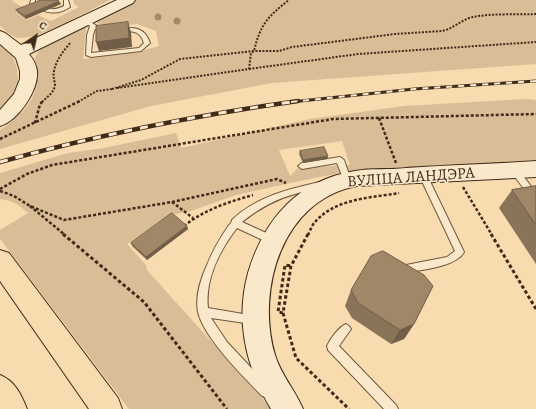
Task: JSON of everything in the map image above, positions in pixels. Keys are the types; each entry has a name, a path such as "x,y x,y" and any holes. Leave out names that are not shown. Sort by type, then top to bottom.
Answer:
{"highway":[{"path":"0,261 101,401"},
{"path":"0,390 12,409"}],"street":[{"path":"90,21 116,0"},
{"path":"18,53 90,21 128,0"},
{"path":"0,36 26,62 28,74 27,85 23,97 0,120"},
{"name":"ВУЛІЦА ЛАНДЭРА","path":"288,409 267,371 259,348 255,320 257,285 267,253 273,240 293,212 304,200 321,190 347,180 401,176 427,182 536,169"}],"lane":[{"path":"33,0 32,3 46,12 67,7 66,0"},
{"path":"90,21 105,32 134,29 146,37 147,43 141,49 91,55 88,54 90,21"},
{"path":"282,409 245,370 212,330 204,312 204,282 211,264 235,223 249,211 264,202 293,190 347,180 340,160 302,166"},
{"path":"515,171 536,198"},
{"path":"404,269 449,260 460,252 427,182"},
{"path":"235,223 273,240"},
{"path":"204,312 255,320"},
{"path":"346,329 332,346 392,409"}],"path":[{"path":"249,69 250,53 254,51 262,23 289,0"},
{"path":"112,89 141,80 180,59 254,51 279,50 292,47 396,34 442,31 448,30 452,26 472,17 536,14"},
{"path":"34,123 40,104 52,93 55,86 53,78 54,70 60,56 78,32 90,21"},
{"path":"0,139 71,106 97,91 364,53 536,42"},
{"path":"0,190 27,174 52,165 333,119 536,114"},
{"path":"379,118 401,176"},
{"path":"30,206 64,220 172,202 277,179 288,185 282,187"},
{"path":"349,409 296,358 283,313 291,266 315,222 330,209 351,201 427,182 471,186"},
{"path":"463,186 536,309"},
{"path":"0,190 14,196 30,206 144,302 227,409"},
{"path":"184,226 193,218 206,211 253,195"},
{"path":"172,202 193,218"},
{"path":"283,313 278,312 280,291 285,264 291,266"}],"shaded area":[{"path":"0,0 14,0 12,1 26,9 16,13 27,20 38,15 51,21 79,7 75,5 73,0 110,0 48,31 23,38 13,36 0,26"},
{"path":"131,0 536,0 536,64 272,83 151,106 0,149 0,130 22,112 34,94 37,82 34,62 37,53 41,49 85,26 83,59 137,52 159,46 156,31 137,24 111,27 97,23 97,20"},
{"path":"0,44 12,55 17,69 18,80 17,90 0,110"},
{"path":"526,99 536,100 536,163 340,173 236,195 191,211 171,215 127,244 146,265 147,270 272,409 129,409 0,239 0,230 28,213 15,203 0,199 0,173 68,153 104,148 176,133 181,148 310,119 404,106","holes":["342,141 350,165 298,168 290,176 279,150"]}],"building":[{"path":"41,0 59,1 25,16 16,10"},
{"path":"128,22 129,38 96,42 96,26"},
{"path":"324,147 328,156 303,160 300,151"},
{"path":"536,186 536,225 512,190"},
{"path":"172,213 187,226 146,257 131,243"},
{"path":"383,251 424,275 433,286 414,324 400,330 358,303 351,290 371,256"}],"railway":[{"path":"293,102 414,89 536,81"},
{"path":"293,102 298,101"},
{"path":"0,162 74,143 185,119 293,102"}]}
